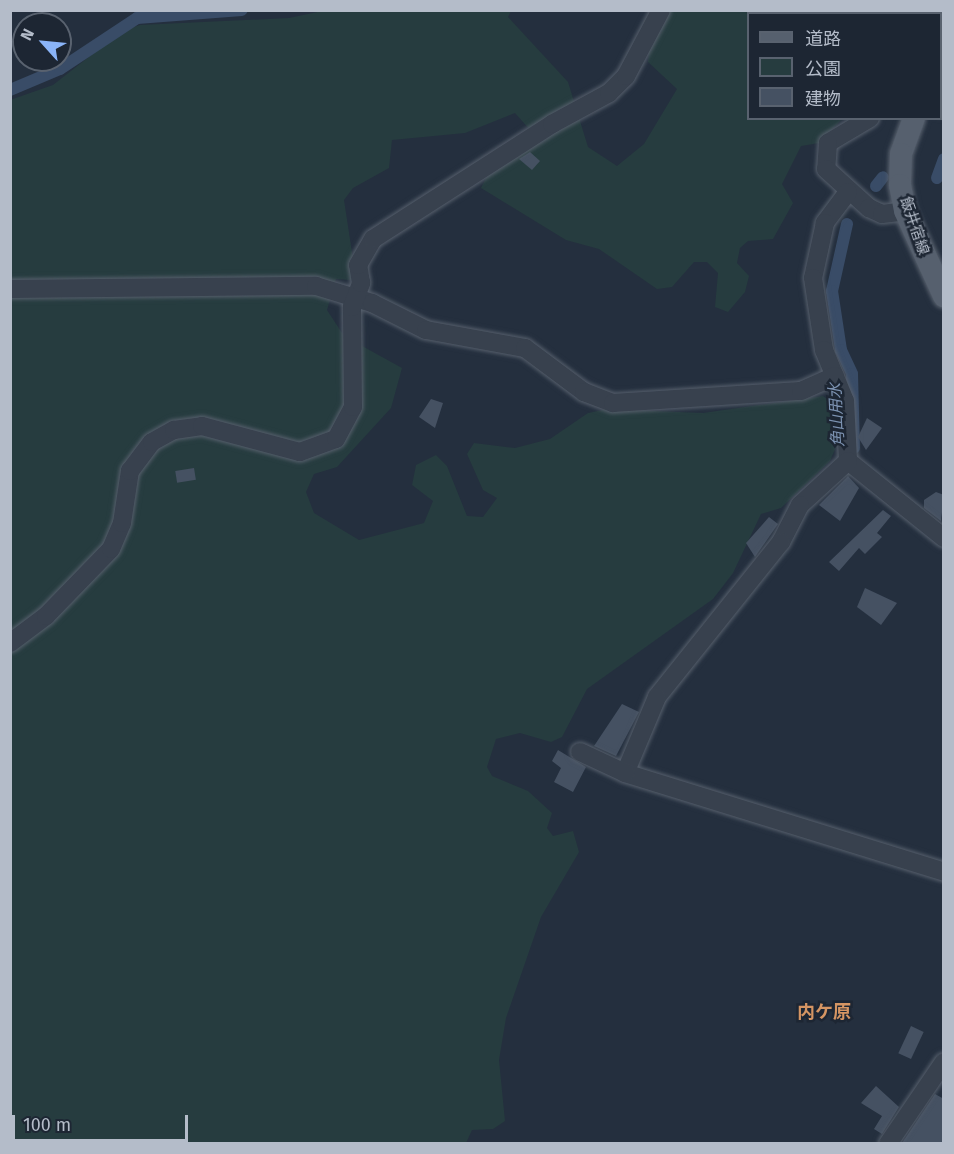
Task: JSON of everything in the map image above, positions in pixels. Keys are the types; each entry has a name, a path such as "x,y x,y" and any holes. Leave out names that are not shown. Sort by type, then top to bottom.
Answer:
{"main road":[{"name":"飯井宿線","path":"913,120 901,154 905,211 944,296"}],"street":[{"path":"10,643 46,616 111,549 122,523 130,471 157,439 202,426 300,452 336,439 353,407 354,296 361,283 358,265 373,239 552,124 609,93 626,76 661,10"},
{"path":"865,120 840,131 823,155 826,169 848,192 882,214 905,211"},
{"path":"625,774 657,697 781,542 800,505 848,461 848,417 819,328 813,278 825,223 848,192"},
{"path":"10,289 285,284 354,296 426,330 525,348 584,392 613,403 801,391 835,376"},
{"path":"848,461 944,538"},
{"path":"579,752 625,774 944,872"},
{"path":"888,1143 944,1062"}],"green space":[{"path":"327,10 511,11 508,17 568,82 588,147 617,166 644,144 677,89 648,62 652,11 943,11 943,62 942,12 747,12 747,120 841,120 819,143 801,146 782,184 793,203 773,239 748,241 740,248 737,263 749,276 745,292 728,312 715,307 718,273 707,262 694,262 672,287 657,289 599,249 566,240 481,188 489,172 531,131 515,113 465,133 392,140 389,168 353,188 344,200 355,272 351,280 336,279 327,310 344,336 402,368 391,408 337,467 314,474 306,492 314,513 359,540 424,523 433,501 412,485 416,465 436,455 447,466 467,516 483,517 497,498 483,490 467,454 474,443 515,448 550,439 588,413 607,409 703,413 823,396 835,405 840,438 830,461 781,508 761,514 733,573 713,599 587,689 562,737 551,742 520,733 496,739 487,767 492,776 528,791 552,813 547,828 553,836 573,831 579,852 541,917 506,1018 499,1060 505,1121 493,1129 472,1130 466,1143 11,1143 10,100 53,85 122,31 140,25 289,18"}],"building":[{"path":"530,152 540,161 532,170 519,159"},
{"path":"431,399 443,403 435,428 419,417"},
{"path":"867,418 882,428 866,450 858,437"},
{"path":"194,468 196,480 177,483 175,471"},
{"path":"848,476 859,488 840,521 819,505"},
{"path":"936,492 944,495 941,521 924,508 924,500"},
{"path":"883,510 891,516 877,533 882,537 865,554 859,548 839,571 829,562"},
{"path":"769,517 778,524 755,557 746,543"},
{"path":"865,588 897,603 881,625 857,607"},
{"path":"622,704 639,712 616,756 594,746"},
{"path":"558,750 586,767 573,792 554,782 561,768 552,761"},
{"path":"911,1026 924,1032 911,1059 898,1053"},
{"path":"876,1086 899,1107 882,1134 874,1129 882,1116 861,1103"},
{"path":"935,1094 944,1099 944,1143 902,1143"}],"waterway":[{"name":"角山用水","path":"10,90 60,69 137,18 242,10"},
{"name":"角山用水","path":"937,178 944,159"},
{"name":"角山用水","path":"876,186 883,177"},
{"name":"角山用水","path":"847,224 832,291 841,350 852,374 854,448"}],"district":[{"name":"内ケ原","path":"824,1012"}]}
